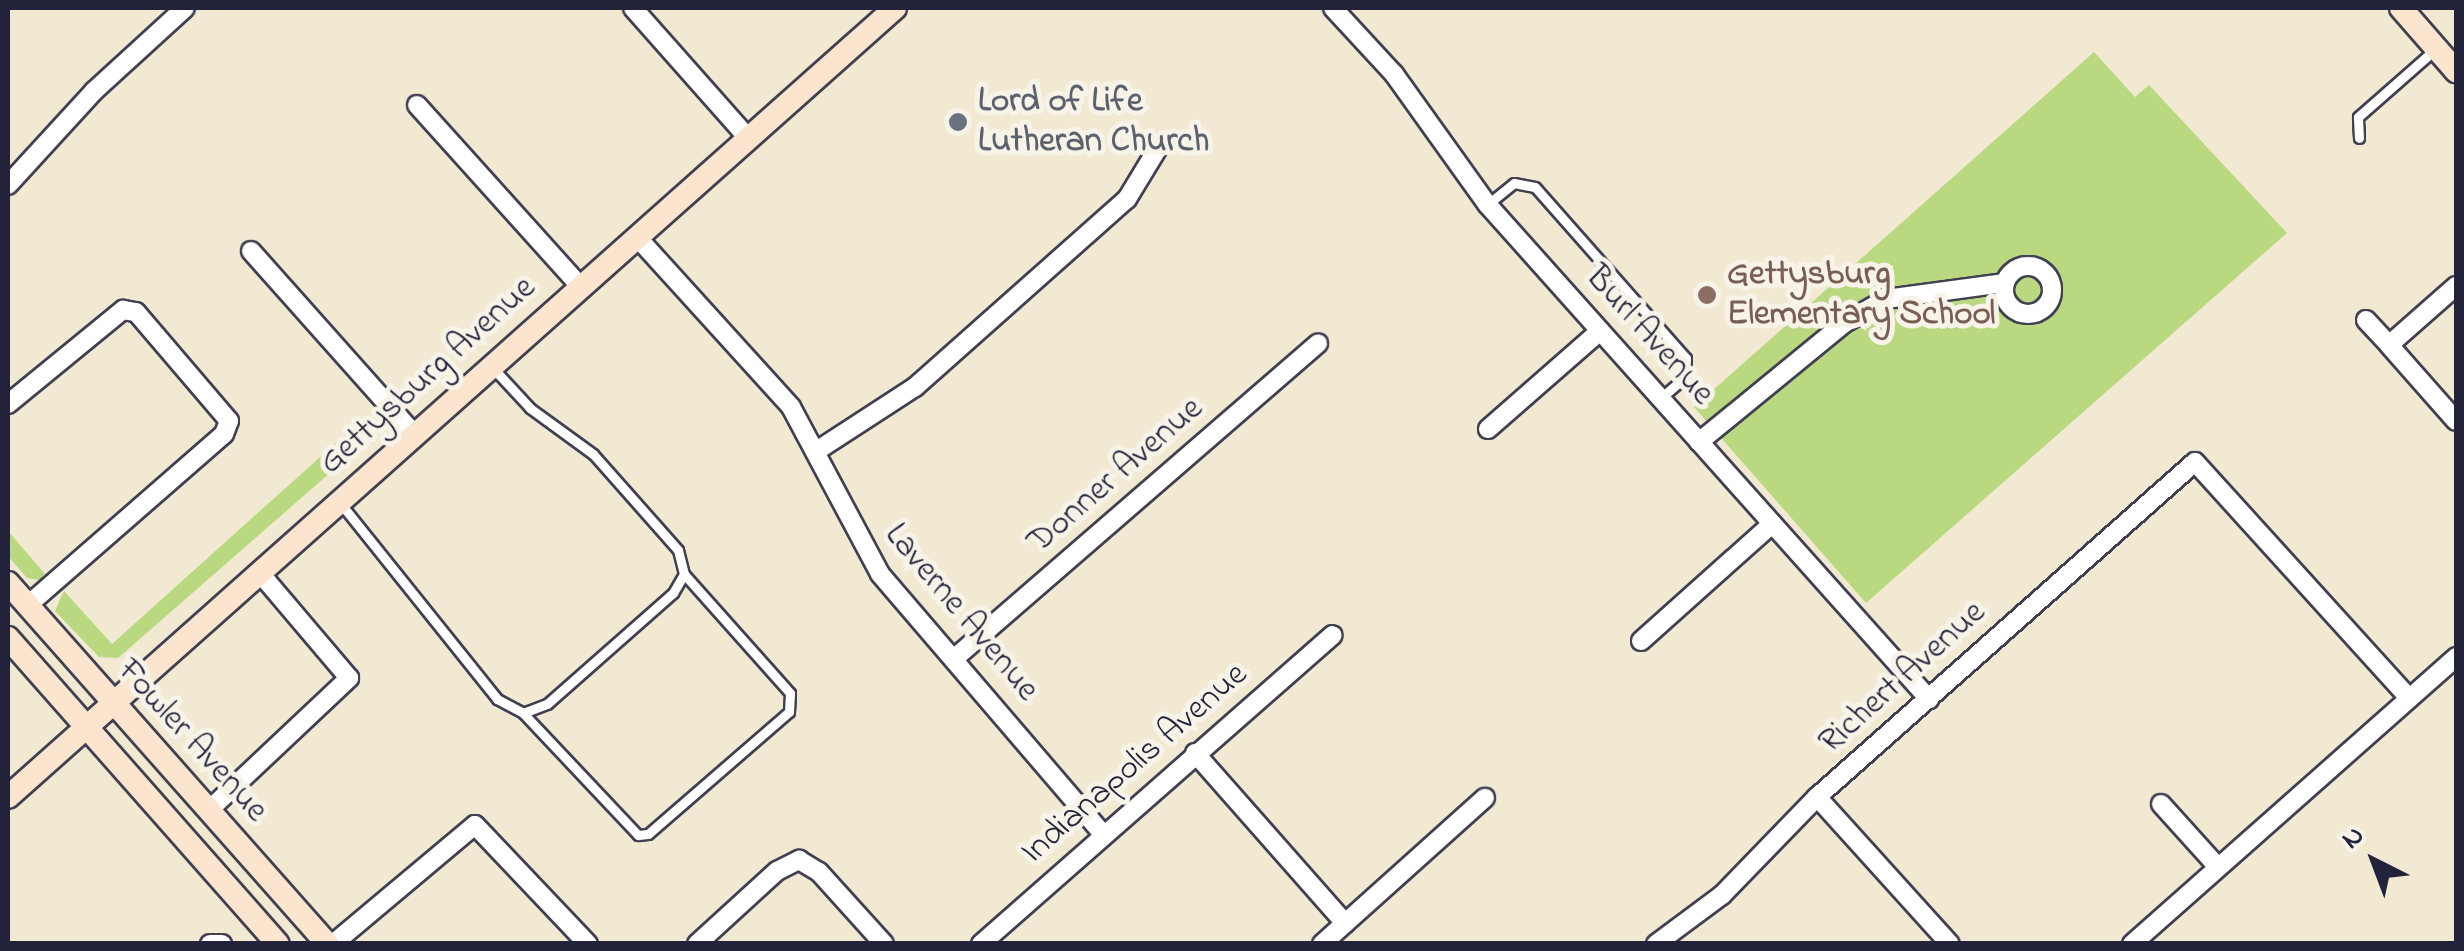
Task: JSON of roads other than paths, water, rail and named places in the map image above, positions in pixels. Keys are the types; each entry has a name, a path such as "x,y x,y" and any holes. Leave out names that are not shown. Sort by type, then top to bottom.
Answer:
{"street":[{"path":"8,185 94,90 184,8"},
{"path":"632,8 748,138"},
{"name":"Gettysburg Avenue","path":"8,797 896,8"},
{"name":"Burl Avenue","path":"1333,8 1394,74 1488,204 1928,699"},
{"path":"2401,8 2449,57"},
{"path":"417,105 581,286"},
{"path":"818,450 915,386 1127,199 1161,143"},
{"name":"Laverne Avenue","path":"637,237 790,408 818,450 844,514 880,574 956,657 1103,834"},
{"path":"250,250 416,435"},
{"path":"1699,442 1843,324 1886,299 2005,283"},
{"path":"2389,345 2456,286"},
{"path":"8,404 123,310 136,312 229,421 224,434 27,606"},
{"path":"2366,320 2456,421"},
{"path":"1488,429 1600,330"},
{"name":"Donner Avenue","path":"956,657 1318,343"},
{"name":"Richert Avenue","path":"1656,944 1756,864 1818,798 2195,462 2409,698"},
{"path":"1641,640 1772,524"},
{"path":"208,812 349,678 259,572"},
{"name":"Fowler Avenue","path":"8,583 208,812 330,944"},
{"name":"Indianapolis Avenue","path":"981,944 1332,634"},
{"name":"Fowler Avenue","path":"8,638 278,944"},
{"path":"2132,944 2456,656"},
{"path":"1195,752 1345,923"},
{"path":"1322,944 1485,798"},
{"path":"1818,798 1950,944"},
{"path":"2162,804 2218,867"},
{"path":"330,944 462,829 475,825 588,944"},
{"path":"697,944 777,871 800,860 819,872 884,944"}],"lane":[{"path":"2360,138 2358,117 2449,57"},
{"path":"1488,204 1514,184 1535,187 1615,276 1686,358 1684,377 1660,398"},
{"path":"339,502 497,699 523,713 638,835 648,834 775,725 789,712 790,693 684,574 678,550 592,454 530,408 491,367"},
{"path":"523,713 547,704 673,593 684,574"}],"place":[{"name":"Lord of Life Lutheran Church","path":"958,122"},
{"name":"Gettysburg Elementary School","path":"1707,295"}]}
